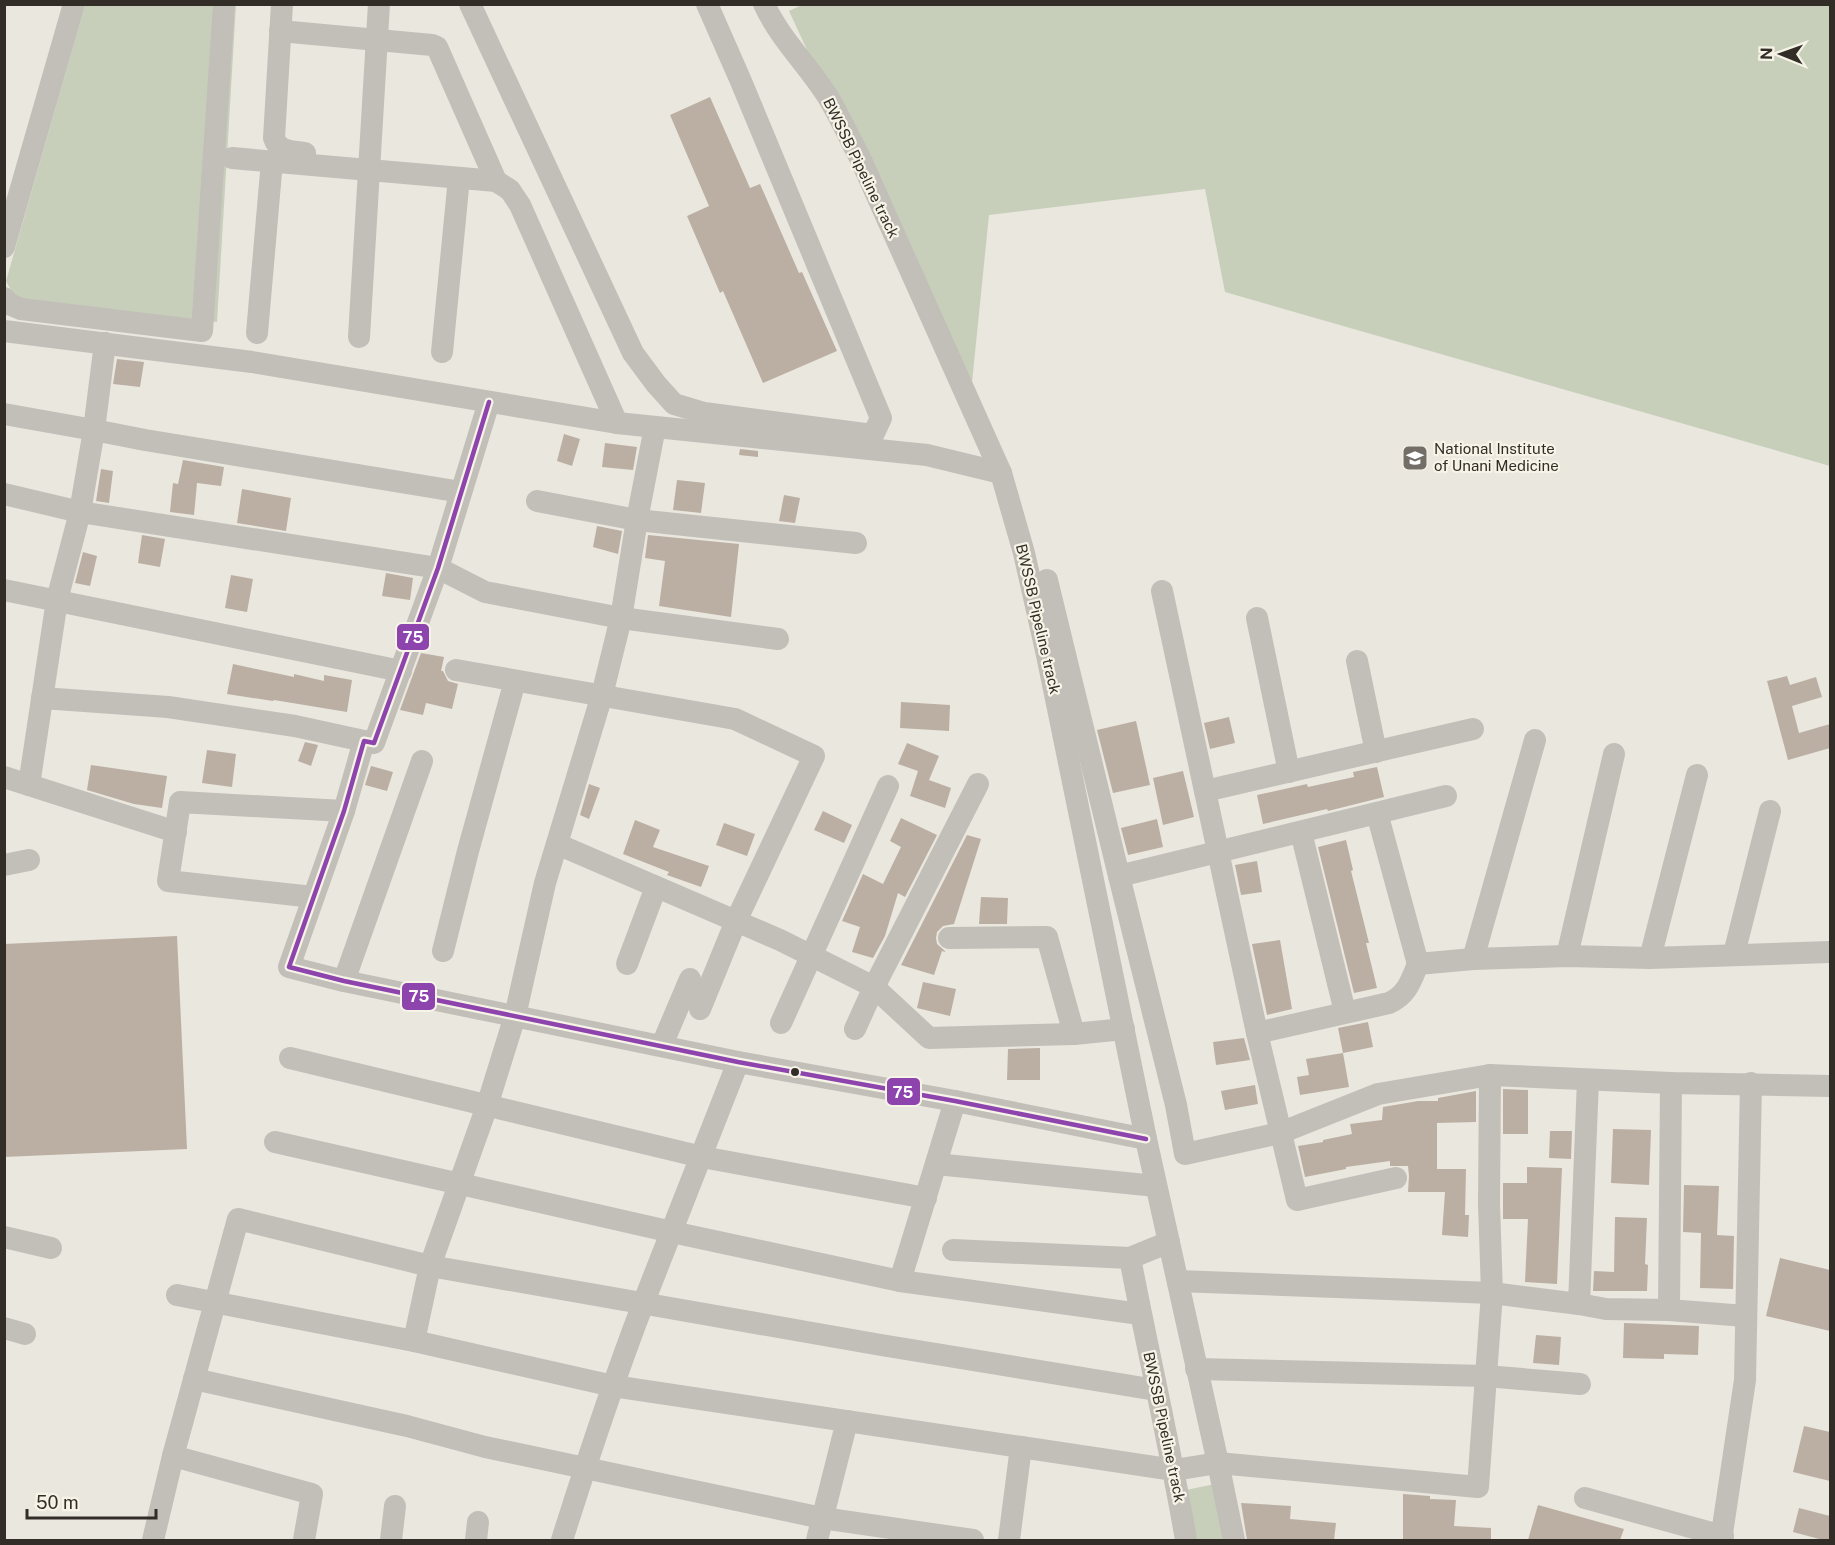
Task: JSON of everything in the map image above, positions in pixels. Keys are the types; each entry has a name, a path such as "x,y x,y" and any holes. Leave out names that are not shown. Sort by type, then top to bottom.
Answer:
{"street":[{"path":"4,247 74,4"},
{"path":"4,298 9,304 21,309 202,331 225,4"},
{"path":"282,4 274,138 276,144 285,150 351,159 369,170"},
{"path":"359,338 379,4"},
{"path":"470,4 633,353 674,404 704,413 873,435 881,418 707,4"},
{"name":"BWSSB Pipeline track","path":"764,4 776,28 840,118 1001,473 1032,582 1146,1139 1234,1540"},
{"path":"280,31 437,47 496,181"},
{"path":"231,158 496,181 510,190 520,205 617,423"},
{"path":"257,333 272,161"},
{"path":"442,352 459,178"},
{"path":"4,331 252,362 617,423 927,455 1001,473"},
{"path":"29,785 57,600 80,512 105,344"},
{"path":"42,698 168,707 295,726 374,743 438,568 489,402"},
{"path":"4,414 145,440 461,492"},
{"path":"414,1341 430,1266 487,1106 515,1016 545,883 602,695 621,618 655,428"},
{"path":"4,494 80,512 438,568 485,592 621,618 778,639"},
{"path":"537,501 637,520 856,543"},
{"path":"1047,580 1176,1106 1185,1154 1281,1133 1378,1094 1490,1075 1671,1083 1830,1086"},
{"path":"4,590 401,671"},
{"path":"1162,591 1257,1033 1296,1200 1396,1178"},
{"path":"1257,618 1288,772"},
{"path":"1357,661 1376,752"},
{"path":"456,670 735,719 814,756 736,921 700,1009"},
{"path":"443,951 515,681"},
{"path":"1205,791 1473,729"},
{"path":"1473,959 1535,740"},
{"path":"364,741 344,811 289,967 344,981 738,1062 955,1101 1146,1139"},
{"path":"1567,956 1614,754"},
{"path":"344,981 422,761"},
{"path":"1650,958 1697,776"},
{"path":"4,777 176,832"},
{"path":"855,1029 874,987 978,784"},
{"path":"781,1023 888,786"},
{"path":"1119,876 1446,796"},
{"path":"313,897 168,881 180,802 344,811"},
{"path":"1734,954 1770,811"},
{"path":"1257,1033 1389,1003 1406,991 1418,964 1377,813"},
{"path":"1301,831 1345,1012"},
{"path":"557,844 812,955 874,987 930,1038 1074,1034 1124,1029"},
{"path":"4,865 29,860"},
{"path":"627,964 656,887"},
{"path":"949,938 1047,938 1074,1034"},
{"path":"1418,964 1473,959 1567,956 1650,958 1830,951"},
{"path":"662,1045 690,979"},
{"path":"290,1058 702,1157 926,1198"},
{"path":"562,1540 643,1304 738,1062"},
{"path":"177,1295 414,1341 614,1386 1021,1448 1174,1470 1218,1463 1478,1487 1492,1293 1489,1204 1490,1075"},
{"path":"1579,1304 1588,1080"},
{"path":"1669,1310 1671,1083"},
{"path":"1585,1498 1722,1538 1745,1380 1752,1083"},
{"path":"900,1281 955,1101"},
{"path":"1141,1114 1176,1106"},
{"path":"275,1142 900,1281 1140,1314"},
{"path":"936,1164 1156,1186"},
{"path":"153,1540 173,1456 238,1219 430,1266 881,1345 1156,1390"},
{"path":"4,1237 51,1248"},
{"path":"953,1250 1130,1258 1169,1242"},
{"name":"BWSSB Pipeline track","path":"1130,1258 1174,1470 1186,1540"},
{"path":"1178,1281 1492,1293 1606,1309 1669,1310 1745,1316"},
{"path":"1196,1369 1486,1376 1580,1384"},
{"path":"194,1378 407,1426 485,1447 822,1518 973,1540"},
{"path":"816,1540 847,1421"},
{"path":"1009,1540 1021,1448"},
{"path":"173,1456 312,1494 304,1540"},
{"path":"391,1540 395,1506"}],"green space":[{"path":"804,4 1830,5 1830,466 1225,292 1205,189 989,215 970,402 789,11"},
{"path":"85,5 236,5 217,322 16,299 6,281"},
{"path":"1215,1484 1226,1540 1191,1540 1181,1491"}],"building":[{"path":"710,97 750,188 760,184 799,273 802,272 837,351 763,383 723,291 720,293 687,216 709,206 670,115"},
{"path":"117,359 144,362 140,387 113,384"},
{"path":"564,434 580,439 572,466 557,461"},
{"path":"605,443 637,447 633,470 602,467"},
{"path":"740,449 758,451 758,457 739,455"},
{"path":"183,460 224,467 221,486 197,483 194,515 170,512 173,483 178,484"},
{"path":"101,469 113,471 109,503 96,501"},
{"path":"677,480 705,483 701,513 673,510"},
{"path":"242,489 291,498 286,531 237,523"},
{"path":"784,495 800,498 795,523 779,521"},
{"path":"597,526 622,531 618,554 593,547"},
{"path":"142,535 165,539 160,567 138,563"},
{"path":"648,535 739,544 731,617 659,606 665,561 645,558"},
{"path":"83,552 97,556 90,586 75,583"},
{"path":"386,573 413,578 410,600 382,596"},
{"path":"231,575 253,579 247,612 225,608"},
{"path":"421,653 444,657 441,671 448,681 458,684 452,709 426,703 423,715 400,710"},
{"path":"233,664 294,677 294,674 324,681 324,675 352,680 347,712 227,694"},
{"path":"1787,676 1790,685 1816,677 1822,697 1792,706 1799,733 1830,724 1830,748 1788,760 1767,681"},
{"path":"901,702 950,705 949,731 900,728"},
{"path":"1229,717 1235,743 1210,749 1204,723"},
{"path":"1136,721 1150,785 1113,793 1097,730"},
{"path":"305,742 318,745 311,766 298,761"},
{"path":"907,743 939,756 929,780 951,788 945,808 910,796 918,771 898,764"},
{"path":"207,750 236,754 232,787 202,783"},
{"path":"91,765 167,776 162,808 134,804 87,790"},
{"path":"371,766 393,772 387,791 365,785"},
{"path":"1377,767 1384,797 1263,824 1257,795 1354,777 1353,772"},
{"path":"1183,771 1194,817 1163,825 1153,778"},
{"path":"589,784 600,788 589,819 580,815"},
{"path":"823,811 852,825 844,843 814,830"},
{"path":"901,818 937,835 905,897 898,893 885,936 873,958 852,952 860,927 842,921 863,874 883,884 901,847 890,841"},
{"path":"1157,819 1163,847 1128,855 1121,828"},
{"path":"635,820 660,830 653,847 709,866 701,887 667,875 669,872 623,854"},
{"path":"724,823 755,834 747,856 716,845"},
{"path":"967,835 981,839 954,924 943,926 937,932 937,944 945,952 942,951 934,975 901,965"},
{"path":"1346,840 1377,988 1354,993 1318,847"},
{"path":"1257,861 1262,892 1241,895 1235,865"},
{"path":"981,897 1008,898 1007,924 979,924"},
{"path":"177,936 187,1149 4,1157 4,944"},
{"path":"1280,940 1292,1009 1267,1015 1252,944"},
{"path":"923,982 956,989 950,1016 917,1008"},
{"path":"1368,1022 1373,1047 1343,1053 1338,1028"},
{"path":"1244,1038 1250,1060 1216,1065 1213,1042"},
{"path":"1040,1048 1040,1080 1007,1080 1008,1049"},
{"path":"1343,1053 1349,1087 1300,1095 1297,1077 1309,1075 1306,1059"},
{"path":"1255,1085 1258,1104 1225,1110 1221,1091"},
{"path":"1503,1089 1528,1090 1528,1134 1503,1134"},
{"path":"1476,1091 1476,1122 1437,1123 1437,1169 1466,1169 1465,1215 1469,1215 1468,1237 1442,1235 1445,1192 1408,1192 1408,1166 1390,1166 1390,1161 1346,1167 1346,1169 1305,1177 1298,1146 1352,1134 1350,1124 1382,1120 1383,1107 1418,1101 1438,1101 1438,1098"},
{"path":"1613,1129 1651,1130 1649,1185 1611,1183"},
{"path":"1550,1131 1572,1131 1571,1159 1549,1158"},
{"path":"1527,1167 1562,1168 1557,1284 1525,1282 1528,1219 1503,1219 1503,1183 1527,1183"},
{"path":"1684,1185 1719,1186 1717,1235 1734,1236 1733,1289 1700,1288 1701,1233 1683,1232"},
{"path":"1615,1217 1647,1218 1645,1264 1648,1265 1647,1291 1593,1291 1594,1271 1614,1272"},
{"path":"1780,1258 1830,1270 1830,1331 1766,1316"},
{"path":"1624,1323 1699,1326 1698,1355 1664,1354 1664,1359 1623,1358"},
{"path":"1536,1335 1561,1337 1559,1365 1533,1363"},
{"path":"1804,1426 1830,1432 1830,1481 1793,1472"},
{"path":"1403,1494 1430,1496 1430,1499 1456,1500 1454,1526 1491,1528 1491,1540 1403,1540"},
{"path":"1241,1503 1291,1506 1290,1519 1336,1523 1334,1540 1247,1540"},
{"path":"1538,1505 1624,1529 1620,1540 1528,1540"},
{"path":"1799,1508 1830,1516 1830,1540 1793,1532"}],"transit line":[{"name":"75","path":"489,402 438,568 374,743 364,741 344,811 289,967 344,981 738,1062 955,1101 1146,1139"}],"place":[{"name":"National Institute of Unani Medicine","path":"1415,458"}]}
